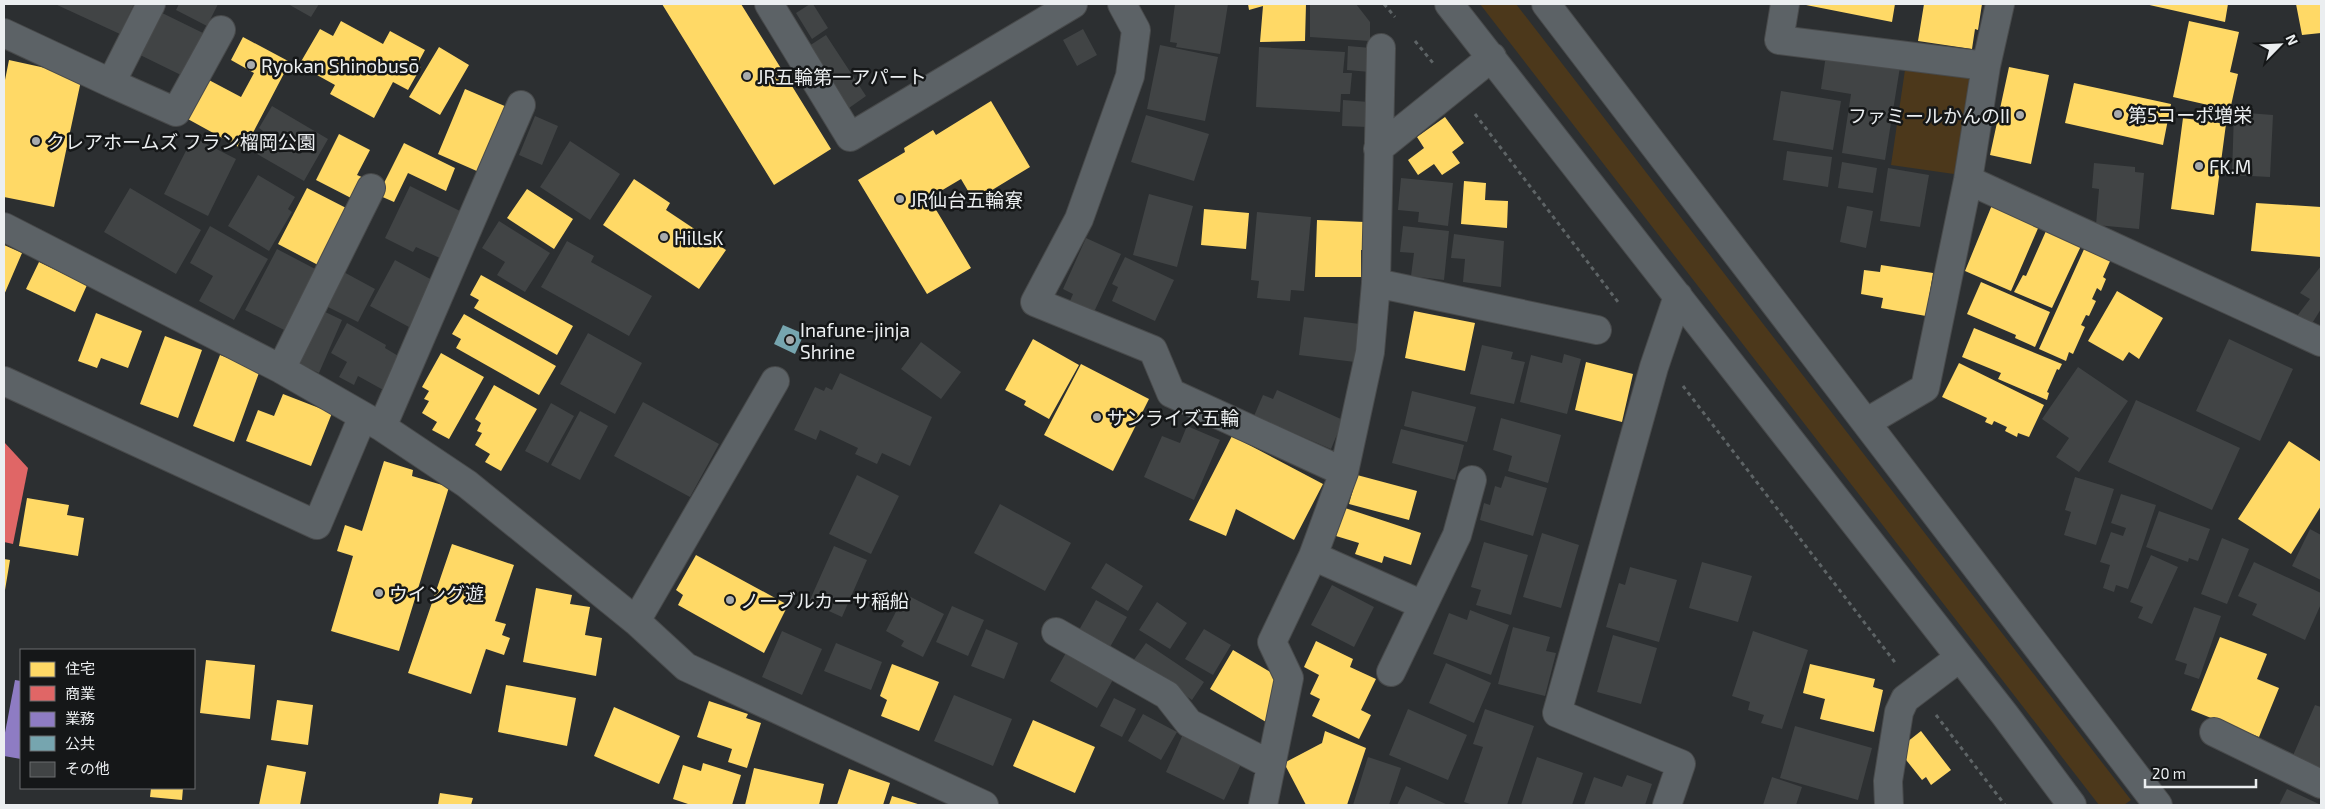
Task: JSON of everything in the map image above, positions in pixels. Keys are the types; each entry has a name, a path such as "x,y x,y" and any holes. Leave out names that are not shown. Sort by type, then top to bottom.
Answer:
{"street":[{"path":"111,83 151,4"},
{"path":"769,4 850,137 1073,4"},
{"path":"1449,4 1959,658 2005,714 2072,805"},
{"path":"1546,4 2158,805"},
{"path":"1785,4 1779,40 1986,66"},
{"path":"1867,422 1925,388 1968,180 1986,66 2000,4"},
{"path":"1127,5 1136,30 1130,76 1078,219 1035,302 1152,350 1171,394 1344,472"},
{"path":"4,33 176,112 221,30"},
{"path":"1263,805 1289,678 1272,642 1313,556 1344,472 1370,352 1376,283 1381,48"},
{"path":"1378,149 1492,58"},
{"path":"4,381 317,525 372,421 521,105"},
{"path":"1968,180 2321,342"},
{"path":"281,370 371,188"},
{"path":"4,227 281,370 372,421 468,484 636,622 686,667 895,766 984,805"},
{"path":"1376,283 1597,330"},
{"path":"1667,805 1681,764 1557,713 1654,367 1678,296"},
{"path":"636,622 775,381"},
{"path":"1391,672 1457,535 1472,480"},
{"path":"1313,556 1423,606"},
{"path":"1056,632 1167,695 1189,723 1271,765"},
{"path":"1888,805 1888,781 1898,712 1905,699 1959,658"},
{"path":"2214,732 2321,784"}],"path":[{"path":"1473,111 1619,304"},
{"path":"1682,386 2005,805"}],"shaded area":[{"path":"1480,4 1516,4 2131,800 2124,805 2099,805"},
{"path":"1906,63 1976,75 1961,175 1891,165"}],"building: 住宅":[{"name":"JR五輪第一アパート","path":"662,4 741,4 831,149 774,185"},
{"path":"1248,4 1306,4 1305,41 1260,42 1263,6 1249,10"},
{"path":"1801,4 1895,4 1892,22"},
{"path":"1924,4 1982,4 1978,30 1975,29 1972,49 1918,41"},
{"path":"2145,4 2228,4 2225,22"},
{"path":"2296,4 2321,4 2321,33 2302,35"},
{"path":"341,21 383,44 390,31 425,50 417,65 421,67 408,90 393,82 374,118 330,94 335,85 299,65 320,29 333,36"},
{"path":"2189,21 2239,32 2230,72 2238,74 2230,110 2173,97"},
{"path":"243,37 290,62 244,150 186,118 207,79 241,97 254,73 231,60"},
{"path":"439,47 469,65 440,115 409,97"},
{"name":"クレアホームズ フラン榴岡公園","path":"9,60 82,76 54,207 4,197 4,85"},
{"name":"ファミールかんのII","path":"2009,67 2049,75 2031,164 1990,155"},
{"name":"第5コーポ増栄","path":"2074,83 2171,104 2163,145 2065,123"},
{"path":"465,89 507,107 479,172 438,154"},
{"name":"JR仙台五輪寮","path":"991,101 1030,167 974,201 961,179 929,198 971,268 927,294 858,180 905,152 904,148 933,130 936,135"},
{"path":"1445,117 1464,143 1452,152 1460,163 1442,175 1434,164 1418,175 1408,160 1424,148 1417,137"},
{"name":"FK.M","path":"2183,118 2226,124 2214,215 2171,209"},
{"path":"339,134 370,150 357,175 364,178 353,199 316,180"},
{"path":"404,143 455,168 446,191 408,173 394,202 378,195"},
{"name":"HillsK","path":"634,179 670,203 666,210 726,250 699,289 603,225"},
{"path":"1464,181 1486,183 1485,200 1508,201 1507,228 1461,224"},
{"path":"307,188 352,211 318,265 278,244"},
{"path":"527,189 573,219 554,249 507,218"},
{"path":"2256,203 2321,207 2321,257 2251,251"},
{"path":"1992,205 2039,226 2011,291 1965,271"},
{"path":"1204,209 1249,213 1246,249 1201,245"},
{"path":"1317,220 1365,222 1365,250 1361,250 1361,277 1315,277"},
{"path":"2046,231 2081,246 2052,308 2014,292 2023,275 2026,276"},
{"path":"4,245 22,253 4,295"},
{"path":"2085,247 2111,259 2103,277 2106,279 2101,291 2097,288 2092,299 2096,301 2089,316 2086,315 2081,325 2085,327 2073,354 2069,352 2066,361 2039,349"},
{"path":"39,262 87,285 75,312 26,289"},
{"path":"1881,265 1933,273 1926,316 1881,308 1883,298 1861,294 1864,270 1880,272"},
{"path":"481,275 573,326 557,355 474,308 479,300 470,295"},
{"path":"1981,282 2050,312 2035,347 2015,338 2016,335 1967,314"},
{"path":"2117,291 2163,318 2139,359 2129,352 2123,361 2088,341"},
{"path":"1414,311 1475,323 1465,371 1405,358"},
{"path":"96,313 142,331 128,368 101,358 97,368 78,361"},
{"path":"464,314 556,366 539,395 456,348 461,339 452,334"},
{"path":"1974,328 2062,364 2059,370 2057,369 2047,392 2049,393 2047,400 1998,379 2001,373 1962,357"},
{"path":"165,336 202,350 178,418 140,404"},
{"path":"1033,339 1079,365 1049,419 1024,405 1026,401 1005,390"},
{"path":"441,353 484,377 449,439 432,430 437,422 422,413 429,401 424,399 429,391 422,387"},
{"path":"220,355 260,370 234,442 193,426"},
{"path":"1586,362 1633,374 1622,422 1575,410"},
{"path":"1959,363 2044,405 2029,437 2018,433 2017,437 2005,431 2007,427 1994,421 1992,425 1985,422 1987,418 1942,397"},
{"name":"サンライズ五輪","path":"1081,364 1149,399 1113,471 1044,435"},
{"path":"494,385 537,409 501,471 485,462 490,454 475,445 482,433 477,431 481,423 475,419"},
{"path":"283,394 332,413 311,466 246,441 258,410 274,416"},
{"path":"1232,436 1323,484 1294,540 1236,509 1226,536 1189,520"},
{"path":"2289,441 2321,462 2321,506 2291,554 2238,519"},
{"name":"ウイング遊","path":"384,461 413,470 412,476 449,487 399,651 331,631 353,556 337,551 345,525 362,531"},
{"path":"1357,475 1417,491 1409,520 1349,504"},
{"path":"27,498 69,505 67,515 84,518 78,556 19,546"},
{"path":"1345,508 1421,533 1411,565 1384,556 1382,563 1355,554 1359,543 1336,536"},
{"path":"452,544 514,565 495,621 506,624 502,635 510,638 504,655 486,649 471,694 408,673"},
{"name":"ノーブルカーサ稲船","path":"696,555 788,605 764,653 678,605 683,595 676,590"},
{"path":"4,559 10,560 5,590 4,590"},
{"path":"536,588 572,595 570,604 590,607 585,635 602,638 596,676 523,662"},
{"path":"2220,637 2267,654 2257,679 2279,688 2259,737 2191,710"},
{"path":"1316,641 1353,659 1350,667 1376,679 1361,710 1371,715 1359,739 1312,716 1320,699 1310,694 1319,675 1304,667"},
{"path":"1233,650 1279,677 1273,726 1210,689"},
{"path":"206,660 255,665 250,719 200,713"},
{"path":"892,664 939,682 919,731 881,716 887,700 880,696"},
{"path":"1810,664 1875,679 1873,687 1883,690 1874,732 1820,719 1825,699 1803,693"},
{"path":"506,685 576,698 567,746 498,732"},
{"path":"277,700 313,705 308,745 271,740"},
{"path":"709,701 748,714 746,718 761,723 747,768 728,762 732,749 697,737"},
{"path":"614,707 680,736 659,784 594,756"},
{"path":"1033,720 1095,747 1075,793 1013,766"},
{"path":"1325,731 1366,748 1347,805 1306,805 1284,763 1322,743"},
{"path":"1921,731 1951,770 1931,785 1926,777 1922,780 1903,756 1907,753 1902,746"},
{"path":"703,763 741,775 732,805 691,805 673,799 683,765 701,771"},
{"path":"267,765 306,772 300,805 259,805"},
{"path":"754,768 824,784 819,805 745,805"},
{"path":"849,769 890,783 883,805 837,805"},
{"path":"151,789 183,789 182,800 150,797"},
{"path":"440,793 473,798 471,805 438,805"},
{"path":"892,796 921,805 889,805"}],"building: 商業":[{"path":"4,442 28,468 13,544 4,542"}],"building: 業務":[{"path":"15,680 20,681 20,759 4,756 4,738"}],"building: 公共":[{"path":"783,325 804,334 795,354 774,344"}],"building: その他":[{"path":"55,4 134,4 120,34"},
{"path":"179,4 218,4 207,26 176,10"},
{"path":"288,4 319,4 311,17"},
{"path":"813,4 828,28 812,39 796,13"},
{"path":"1175,4 1228,4 1220,54 1176,47 1177,43 1170,42"},
{"path":"1310,4 1356,4 1370,22 1370,41 1310,37"},
{"path":"154,9 203,33 183,76 134,52"},
{"path":"1083,29 1097,55 1077,66 1063,40"},
{"path":"826,35 866,96 849,108 809,46"},
{"path":"1160,45 1218,57 1205,121 1147,109"},
{"path":"1348,46 1371,48 1370,72 1347,70"},
{"path":"1259,47 1345,52 1343,73 1352,73 1350,94 1341,94 1340,112 1256,107"},
{"path":"1826,55 1900,67 1885,160 1842,153 1851,94 1821,89"},
{"path":"1781,91 1841,101 1833,150 1773,140"},
{"path":"1343,100 1369,102 1368,127 1342,126"},
{"path":"272,106 328,139 304,181 252,151 263,131 259,128"},
{"path":"2234,112 2273,115 2270,177 2232,175"},
{"path":"1146,115 1209,134 1194,181 1131,162"},
{"path":"535,116 558,126 542,165 519,155"},
{"path":"193,137 236,159 208,216 164,194"},
{"path":"570,141 620,174 590,220 540,187"},
{"path":"1787,151 1832,157 1828,187 1783,180"},
{"path":"1842,162 1877,168 1873,193 1838,188"},
{"path":"2094,163 2135,167 2135,172 2144,173 2139,229 2096,225 2099,189 2092,188"},
{"path":"1888,168 1929,175 1920,227 1880,221"},
{"path":"258,175 295,197 288,209 292,212 269,251 228,226"},
{"path":"1401,178 1453,183 1448,226 1418,222 1419,212 1398,210"},
{"path":"410,186 464,213 442,259 416,247 413,252 385,238"},
{"path":"130,188 201,230 176,274 104,232"},
{"path":"1149,194 1193,206 1177,267 1133,255"},
{"path":"1847,206 1873,211 1866,248 1840,242"},
{"path":"1257,212 1311,217 1304,291 1291,290 1290,301 1257,298 1259,281 1251,280"},
{"path":"499,221 550,253 525,292 497,275 505,262 482,248"},
{"path":"210,226 268,259 234,320 199,301 213,276 190,263"},
{"path":"1403,226 1449,231 1444,280 1411,276 1414,253 1400,252"},
{"path":"1454,234 1504,241 1501,287 1463,282 1465,259 1451,258"},
{"path":"1086,238 1121,254 1094,312 1070,301 1073,294 1063,289"},
{"path":"567,241 594,256 591,262 652,296 629,336 541,287"},
{"path":"277,249 319,271 288,332 245,310"},
{"path":"1125,257 1174,280 1155,321 1112,301 1118,287 1112,284"},
{"path":"395,260 434,281 409,327 370,306"},
{"path":"2321,266 2321,309 2311,325 2297,316 2310,299 2300,293"},
{"path":"340,270 375,289 358,322 322,304"},
{"path":"319,309 342,320 319,373 296,362"},
{"path":"1304,317 1360,324 1355,362 1299,355"},
{"path":"347,323 386,345 385,348 405,360 387,392 358,376 354,385 339,377 347,362 331,353"},
{"path":"588,333 642,363 615,414 560,384"},
{"path":"2229,339 2293,369 2260,441 2196,411"},
{"path":"921,342 961,372 941,399 901,369"},
{"path":"1482,345 1513,352 1511,359 1525,362 1514,404 1470,394"},
{"path":"1564,354 1581,359 1567,414 1520,402 1531,355 1562,363"},
{"path":"2078,367 2128,401 2079,472 2056,457 2069,438 2042,419"},
{"path":"840,373 932,417 910,466 882,453 877,464 855,454 858,448 820,430 816,440 794,430 815,387 824,391 826,387 832,390"},
{"path":"1277,390 1343,420 1331,449 1254,416 1263,395 1273,399"},
{"path":"1412,391 1476,407 1467,442 1404,426"},
{"path":"2136,400 2240,448 2212,510 2108,462"},
{"path":"643,402 719,444 690,497 614,456"},
{"path":"551,403 574,416 548,463 525,451"},
{"path":"580,411 608,426 580,480 551,465"},
{"path":"1501,418 1561,435 1548,483 1508,471 1512,456 1493,450"},
{"path":"1187,426 1220,440 1194,500 1144,477 1162,436 1180,443"},
{"path":"1401,429 1464,445 1455,480 1392,463"},
{"path":"857,475 899,496 871,554 829,534"},
{"path":"1505,476 1547,488 1533,536 1480,520 1484,503 1490,505 1495,486 1501,488"},
{"path":"2075,477 2114,489 2096,545 2064,535 2071,512 2065,510"},
{"path":"2121,494 2156,505 2128,589 2116,585 2114,592 2103,588 2110,565 2100,562 2111,532 2123,536 2126,528 2111,523"},
{"path":"1000,504 1071,543 1045,591 974,553"},
{"path":"2159,511 2210,529 2198,561 2189,558 2188,562 2146,547"},
{"path":"2310,529 2321,535 2321,580 2292,566"},
{"path":"1542,533 1579,545 1561,608 1523,597"},
{"path":"2222,538 2249,549 2227,604 2201,594"},
{"path":"1484,542 1528,555 1511,615 1476,605 1481,590 1471,587"},
{"path":"834,546 867,560 842,617 809,602"},
{"path":"2151,555 2178,567 2152,624 2138,618 2143,607 2130,602"},
{"path":"1702,562 1752,576 1738,622 1689,608"},
{"path":"2254,562 2321,593 2321,604 2305,640 2252,615 2257,604 2238,596"},
{"path":"1106,563 1143,586 1128,611 1091,588"},
{"path":"1630,567 1677,580 1659,642 1606,627 1619,583 1625,585"},
{"path":"1332,585 1374,607 1354,647 1311,625"},
{"path":"905,594 944,614 923,657 901,646 904,641 886,631"},
{"path":"1096,600 1127,617 1110,647 1079,630"},
{"path":"1157,602 1187,623 1170,649 1139,630"},
{"path":"952,606 984,620 968,656 936,642"},
{"path":"2194,607 2221,616 2199,679 2184,674 2187,664 2175,660"},
{"path":"1470,610 1509,625 1491,675 1433,654 1449,613 1467,620"},
{"path":"1513,627 1550,637 1546,651 1556,653 1545,696 1498,684"},
{"path":"986,629 1018,643 1004,679 971,666"},
{"path":"1204,629 1231,645 1213,675 1185,659"},
{"path":"782,631 822,649 802,695 762,677"},
{"path":"1753,631 1808,650 1782,729 1761,723 1764,715 1748,710 1750,702 1732,696"},
{"path":"1613,635 1657,648 1641,704 1597,692"},
{"path":"836,643 882,662 871,690 824,671"},
{"path":"1146,643 1204,682 1192,700 1133,661"},
{"path":"1067,651 1114,678 1097,708 1050,681"},
{"path":"1446,663 1491,683 1474,723 1429,703"},
{"path":"954,695 1012,719 993,766 934,741"},
{"path":"1114,698 1136,709 1122,737 1100,726"},
{"path":"2315,705 2321,707 2321,774 2291,760"},
{"path":"1408,709 1467,735 1448,780 1389,755"},
{"path":"1485,709 1534,726 1507,805 1473,805 1464,802 1483,747 1473,744"},
{"path":"1143,714 1177,732 1161,760 1128,741"},
{"path":"1795,726 1872,748 1858,800 1780,778"},
{"path":"1183,734 1242,762 1224,800 1166,772"},
{"path":"1368,757 1401,768 1389,805 1353,805"},
{"path":"1537,757 1583,773 1572,805 1521,805"},
{"path":"1627,775 1652,784 1645,805 1584,805 1594,777 1622,787"},
{"path":"1772,777 1802,787 1796,805 1763,805"},
{"path":"1406,786 1448,805 1397,805"},
{"path":"2287,789 2321,805 2279,805"}],"place":[{"name":"Ryokan Shinobusō","path":"251,65"},
{"name":"JR五輪第一アパート","path":"747,76"},
{"name":"第5コーポ増栄","path":"2118,114"},
{"name":"ファミールかんのII","path":"2020,115"},
{"name":"クレアホームズ フラン榴岡公園","path":"36,141"},
{"name":"FK.M","path":"2199,166"},
{"name":"JR仙台五輪寮","path":"900,199"},
{"name":"HillsK","path":"664,237"},
{"name":"Inafune-jinja Shrine","path":"790,340"},
{"name":"サンライズ五輪","path":"1097,417"},
{"name":"ウイング遊","path":"379,593"},
{"name":"ノーブルカーサ稲船","path":"730,600"}]}
